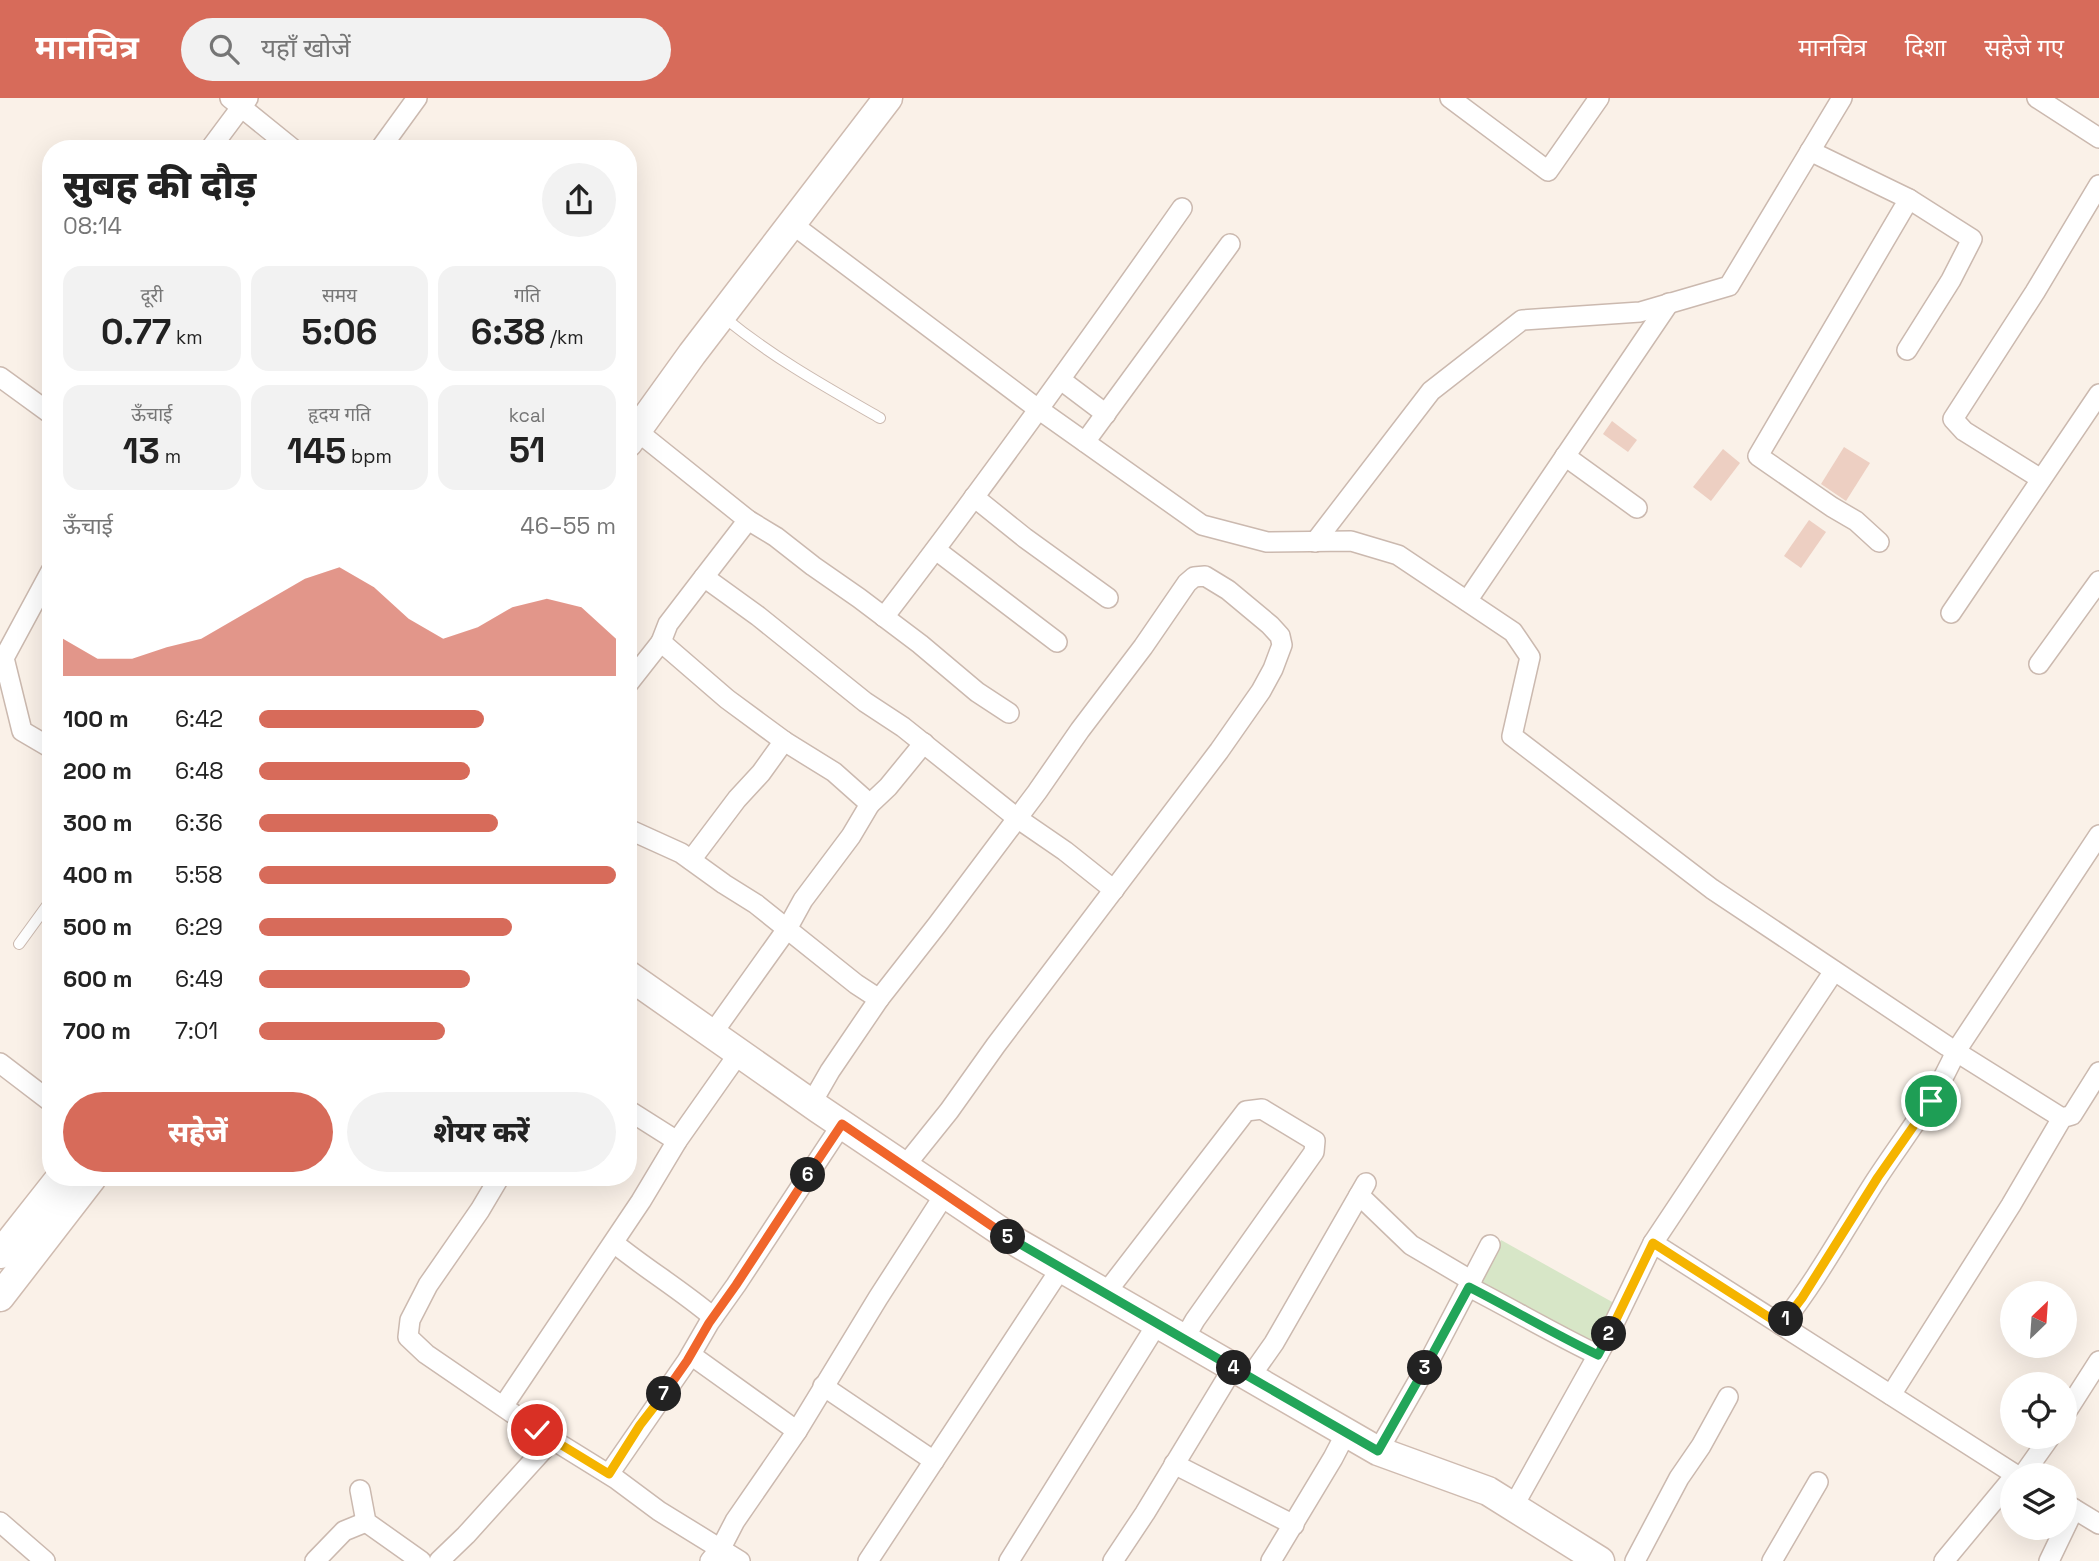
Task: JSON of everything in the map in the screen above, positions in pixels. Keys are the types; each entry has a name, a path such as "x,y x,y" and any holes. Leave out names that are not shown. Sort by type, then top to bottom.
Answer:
{"street":[{"path":"387,140 417,98"},
{"path":"637,430 888,98"},
{"path":"1450,98 1548,171 1599,98"},
{"path":"1315,542 1430,391 1522,320 1640,312 1729,286 1842,98"},
{"path":"2038,98 2099,138"},
{"path":"216,140 240,101 283,140"},
{"path":"1810,151 1909,199 1972,239 1951,280 1907,350"},
{"path":"2041,480 1964,431 1953,419 2035,292 2099,185"},
{"path":"1879,542 1856,522 1758,456 1909,199"},
{"path":"884,617 1040,410 1182,208"},
{"path":"792,224 1040,410 1202,525 1267,542 1350,541 1398,555 1513,632 1530,657 1512,736 1712,890 2062,1118"},
{"path":"1085,442 1230,244"},
{"path":"1468,601 1668,303"},
{"path":"0,377 42,407"},
{"path":"1061,380 1106,414"},
{"path":"1951,612 2041,480 2092,418 2099,394"},
{"path":"637,441 776,537 884,617 977,692 1009,713"},
{"path":"1565,456 1637,508"},
{"path":"974,497 1108,598"},
{"path":"637,673 661,642 668,624 748,520"},
{"path":"936,550 1057,642"},
{"path":"704,576 865,702 924,743 1017,818 1065,851 1114,890"},
{"path":"811,1104 879,999 1017,818 1187,583 1194,577 1205,576 1228,590 1280,636 1282,645 1279,655 1261,691 949,1111 904,1167"},
{"path":"2039,664 2099,581"},
{"path":"22,731 2,657 42,587"},
{"path":"661,642 727,699 784,741 834,772 870,804"},
{"path":"0,718 42,743"},
{"path":"691,860 784,741"},
{"path":"712,1034 851,836 870,804 888,787 924,743"},
{"path":"637,833 691,860 756,904 856,984 879,999"},
{"path":"1781,1325 1802,1298 1878,1177 1931,1101 1956,1051 2099,835"},
{"path":"1513,1507 1598,1355 1653,1243 1834,971"},
{"path":"637,981 811,1104 1018,1243 1378,1451 1488,1491 1600,1561"},
{"path":"504,1405 614,1243 677,1142 739,1053"},
{"path":"0,1063 42,1095"},
{"path":"1891,1395 2011,1205 2062,1118 2072,1115 2099,1072"},
{"path":"1105,1294 1246,1111 1262,1109 1315,1141 1314,1152 1184,1339"},
{"path":"637,1116 677,1142"},
{"path":"609,1474 691,1355 713,1317 842,1124"},
{"path":"0,1254 54,1186"},
{"path":"0,1297 86,1186"},
{"path":"494,1186 428,1285 410,1320 408,1337 426,1354 552,1440 609,1474 715,1554 740,1561"},
{"path":"1113,1561 1174,1464 1242,1372 1274,1343 1362,1189 1411,1245 1558,1337 1598,1355"},
{"path":"715,1554 797,1431 945,1194"},
{"path":"614,1243 713,1317"},
{"path":"1653,1243 2000,1465"},
{"path":"1378,1451 1490,1245"},
{"path":"868,1561 1061,1268"},
{"path":"1009,1561 1157,1324"},
{"path":"691,1355 797,1431"},
{"path":"2077,1401 2093,1383 2099,1361"},
{"path":"823,1386 934,1461"},
{"path":"1635,1561 1679,1478 1701,1446 1728,1397"},
{"path":"1271,1561 1346,1433"},
{"path":"439,1561 552,1440"},
{"path":"2028,1463 2040,1449"},
{"path":"1174,1464 1294,1525"},
{"path":"1772,1561 1818,1482"},
{"path":"360,1490 366,1522 421,1561"},
{"path":"1944,1561 2000,1496"},
{"path":"2077,1510 2099,1524"},
{"path":"0,1522 45,1561"},
{"path":"315,1561 344,1531 366,1522"},
{"path":"2049,1561 2057,1540"}],"lane":[{"path":"722,315 747,336 811,379 880,418"},
{"path":"19,944 42,912"}],"green space":[{"path":"1501,1240 1614,1303 1601,1350 1478,1285"}],"building":[{"path":"1612,421 1637,440 1628,452 1603,434"},
{"path":"1844,447 1870,463 1846,501 1821,484"},
{"path":"1723,449 1740,463 1711,501 1693,487"},
{"path":"1809,520 1826,532 1801,568 1784,556"}],"route":[{"path":"537,1430 609,1474 640,1425 687,1361 709,1323 842,1124 1018,1243 1378,1451 1469,1287 1558,1337 1598,1355 1653,1243 1781,1325 1802,1298 1878,1177 1931,1101"}]}
